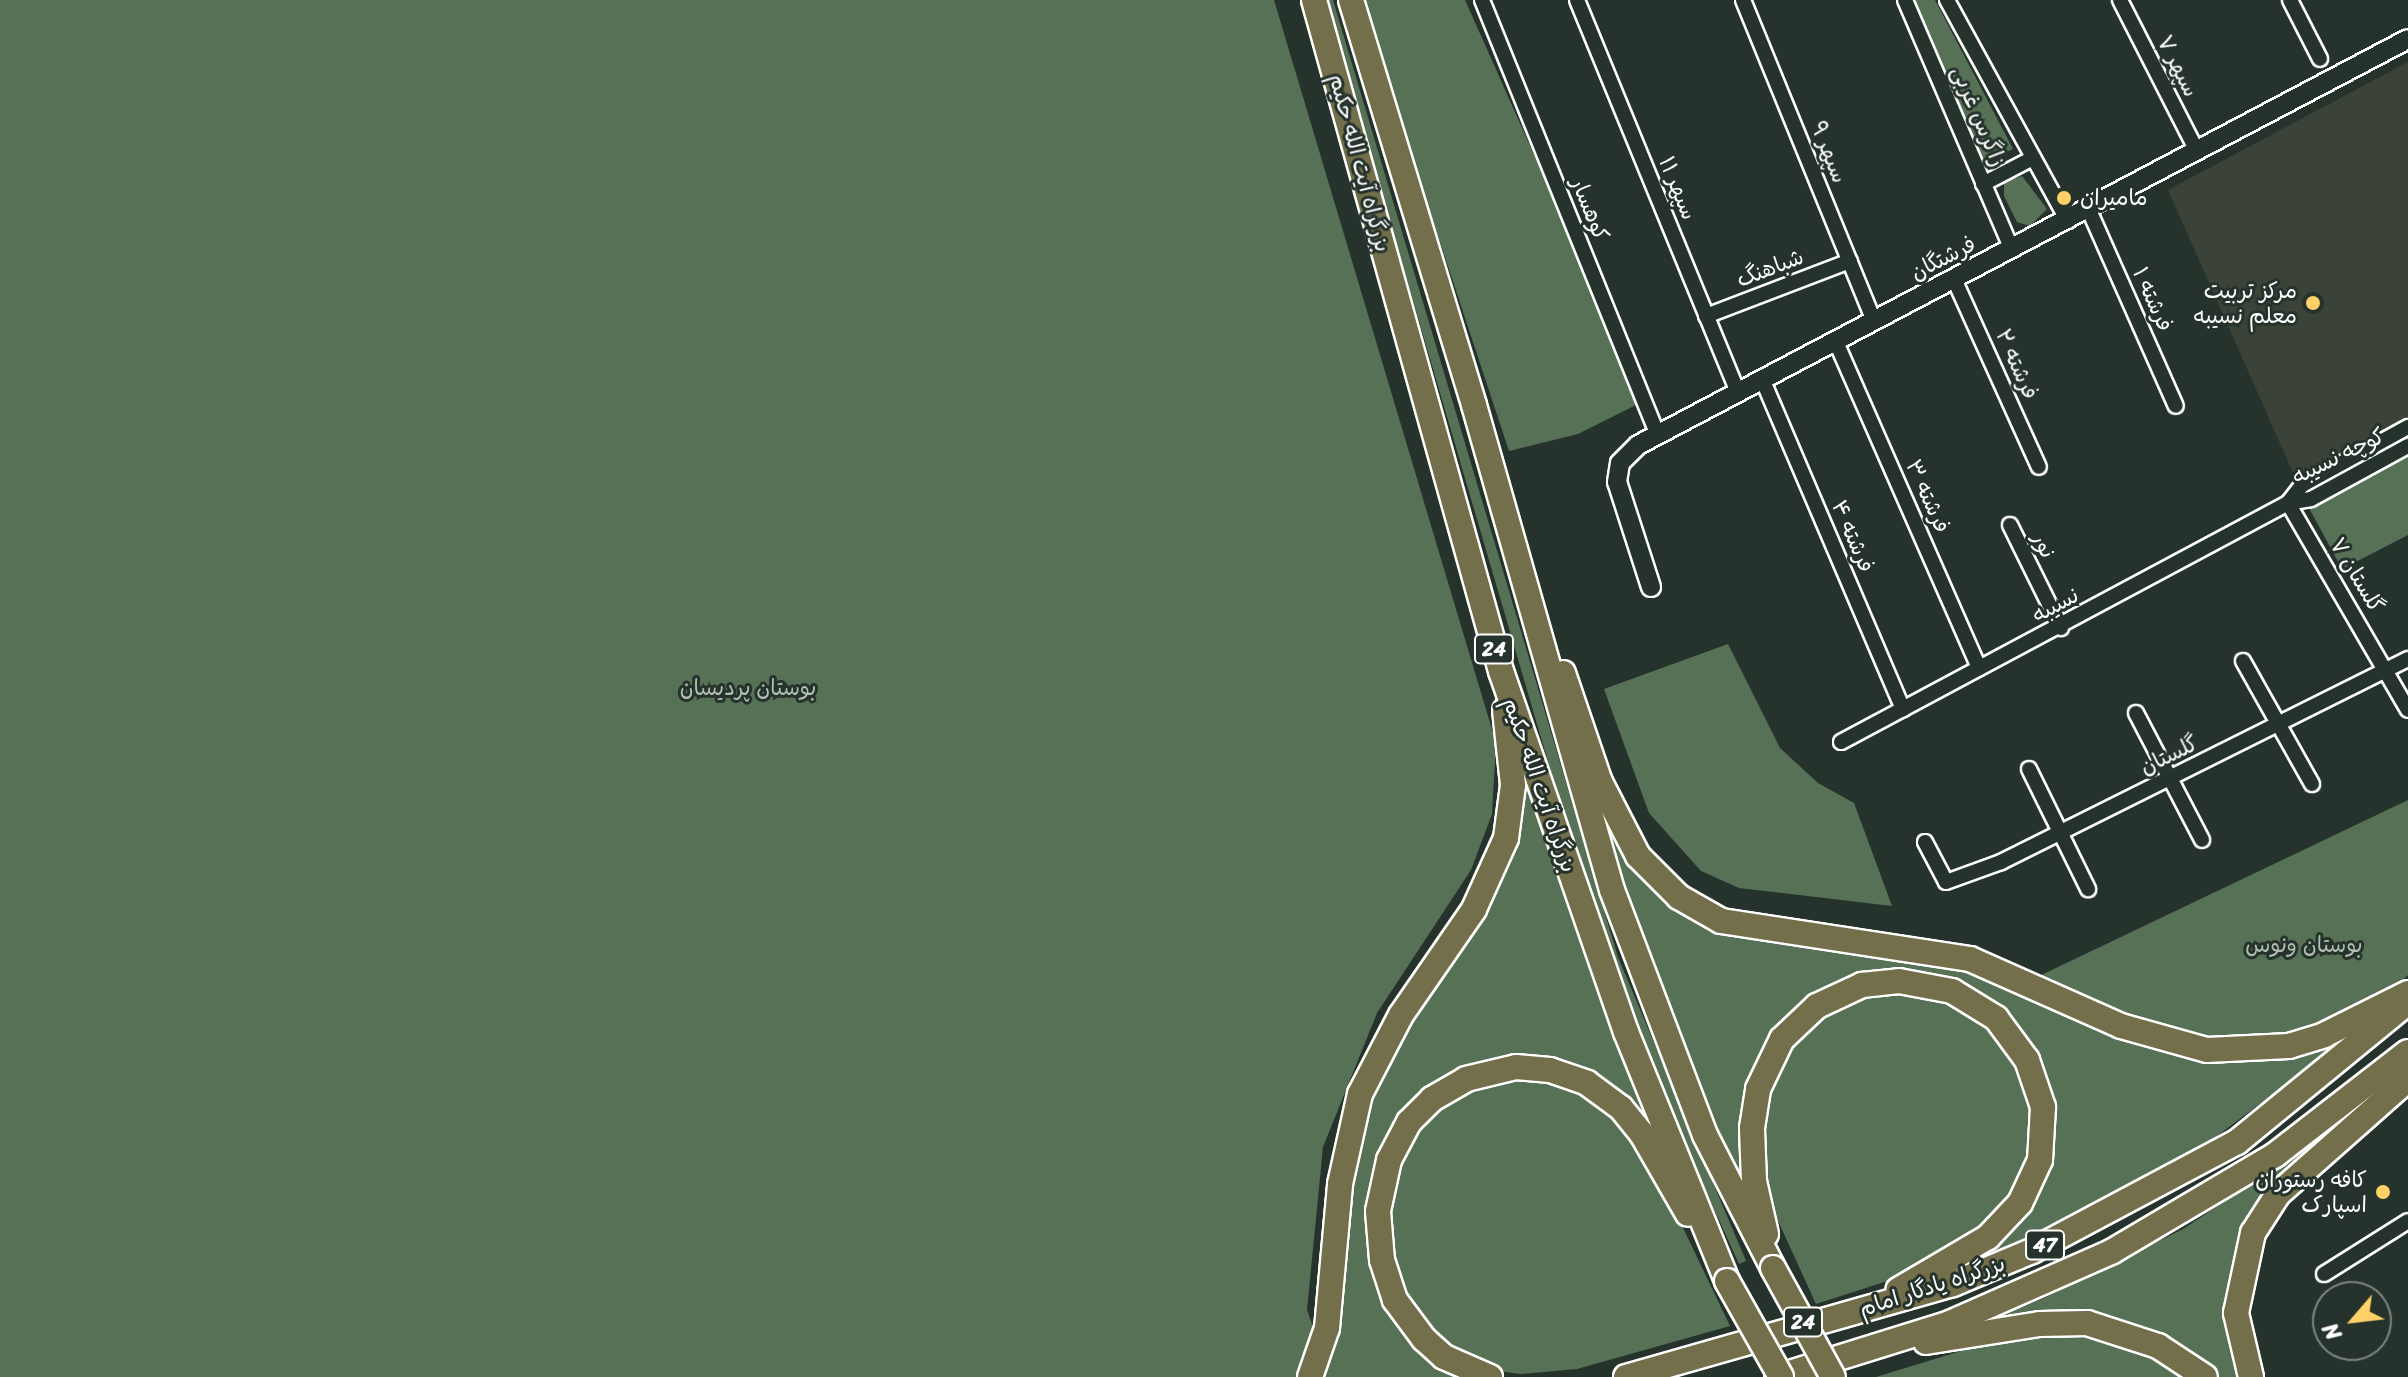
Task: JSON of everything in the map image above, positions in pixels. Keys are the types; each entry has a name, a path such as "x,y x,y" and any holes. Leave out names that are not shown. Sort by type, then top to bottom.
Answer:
{"highway":[{"name":"بزرگراه آیت الله حکیم","path":"1314,0 1501,671 1626,1032 1727,1281"},
{"name":"بزرگراه آیت الله حکیم","path":"1351,0 1474,405 1563,728 1634,955 1705,1135 1773,1268"},
{"path":"1474,405 1600,782 1638,856 1679,897 1735,925 1901,945 1970,959 2121,1026 2207,1050 2289,1046 2324,1035 2408,993"},
{"path":"1310,1377 1327,1328 1340,1184 1360,1094 1401,1015 1474,909 1506,838 1513,785 1501,671"},
{"path":"1773,1268 1751,1145 1758,1089 1774,1051 1817,1006 1862,985 1899,981 1952,991 1996,1018 2027,1060 2043,1107 2040,1160 2020,1203 1988,1237 1864,1310"},
{"name":"بزرگراه یادگار امام","path":"1626,1377 1864,1310 1996,1268 2216,1156 2408,1002"},
{"name":"بزرگراه یادگار امام","path":"1779,1377 1880,1347 2041,1286 2167,1222 2302,1136 2408,1052"},
{"path":"1490,1377 1444,1357 1407,1319 1387,1279 1379,1236 1382,1187 1398,1141 1420,1110 1466,1079 1496,1070 1533,1068 1574,1077 1605,1095 1642,1134 1727,1281"},
{"path":"2251,1377 2236,1313 2253,1233 2278,1194 2408,1079"},
{"name":"24","path":"1773,1268 1833,1377"},
{"name":"24","path":"1727,1281 1779,1377"},
{"path":"1880,1347 2040,1324 2087,1323 2158,1346 2205,1377"}],"street":[{"name":"کوهسار","path":"1482,0 1657,434"},
{"name":"سپهر ۱۱","path":"1577,0 1738,393"},
{"name":"سپهر ۹","path":"1743,0 1874,321"},
{"name":"زاگرس غربی","path":"1905,0 2012,250"},
{"name":"زاگرس غربی","path":"1947,0 2068,221"},
{"name":"سپهر ۷","path":"2120,0 2197,151"},
{"path":"2290,0 2320,59"},
{"name":"فرشتگان","path":"1651,587 1617,472 1627,454 1657,434 2089,210 2408,39"},
{"path":"1983,184 2033,158"},
{"name":"فرشته ۱","path":"2089,210 2176,406"},
{"name":"شباهنگ","path":"1706,316 1850,261"},
{"name":"فرشته ۲","path":"1954,279 2039,467"},
{"name":"فرشته ۳","path":"1836,342 1979,668"},
{"name":"فرشته ۴","path":"1763,381 1903,709"},
{"name":"کوچه نسیبه","path":"2288,503 2302,485 2408,427"},
{"name":"کوچه نسیبه","path":"2288,503 2311,499 2408,446"},
{"name":"نسیبه","path":"1841,742 2061,628 2288,503"},
{"name":"گلستان ۷","path":"2288,503 2388,670 2408,710"},
{"name":"نور","path":"2010,525 2061,628"},
{"name":"گلستان","path":"1925,842 1946,882 2061,833 2408,659"},
{"path":"2243,661 2312,784"},
{"path":"2136,713 2202,840"},
{"path":"2029,769 2088,889"},
{"path":"2324,1274 2408,1221"}],"shaded area":[{"name":"مرکز تربیت معلم نسیبه","path":"2408,62 2408,417 2295,477 2168,190"}],"green space":[{"name":"بوستان پردیسان","path":"0,0 1274,0 1496,743 1492,814 1471,870 1377,1013 1323,1147 1307,1310 1325,1361 1366,1102 1380,1068 1456,951 1522,769 1613,1028 1678,1185 1651,1134 1538,1060 1402,1120 1375,1264 1465,1377 0,1377"},
{"path":"1325,0 1333,0 1618,957 1746,1261 1739,1264 1644,1055 1561,806"},
{"path":"1360,0 1465,0 1644,401 1578,434 1509,451"},
{"path":"1913,0 1935,0 2013,149 1983,163"},
{"path":"2022,176 2047,209 2030,226 2017,222 2004,196 2004,182"},
{"path":"2408,452 2408,535 2342,569 2308,506"},
{"path":"1728,644 1780,748 1818,783 1854,803 1892,906 1739,888 1701,871 1649,813 1604,689"},
{"path":"1587,760 1667,897 1935,959 2229,1059 2386,1009 2193,1154 2028,1243 1933,1279 2029,1206 2034,1055 1910,973 1778,1033 1752,1210 1700,1098 1625,898"},
{"name":"بوستان ونوس","path":"2408,800 2408,975 2392,989 2308,1034 2189,1042 2035,978"},
{"path":"1888,990 1940,996 1979,1015 2015,1054 2034,1106 2031,1160 2002,1214 1906,1275 1816,1304 1763,1188 1765,1095 1797,1035 1842,1002"},
{"path":"2408,1065 2408,1072 2238,1250 2231,1292 2244,1377 2216,1377 2155,1335 1968,1330 2042,1299 2183,1229 2304,1149"},
{"path":"1534,1077 1577,1088 1620,1116 1662,1184 1730,1326 1577,1369 1521,1374 1498,1371 1450,1349 1420,1323 1390,1260 1387,1217 1405,1146 1430,1112 1488,1080"},
{"path":"2076,1331 2156,1353 2192,1377 1876,1377 2000,1339"}],"place":[{"name":"مامیران","path":"2064,198"},
{"name":"مرکز تربیت معلم نسیبه","path":"2313,303"},
{"name":"کافه رستوران اسپارک","path":"2383,1192"}]}
